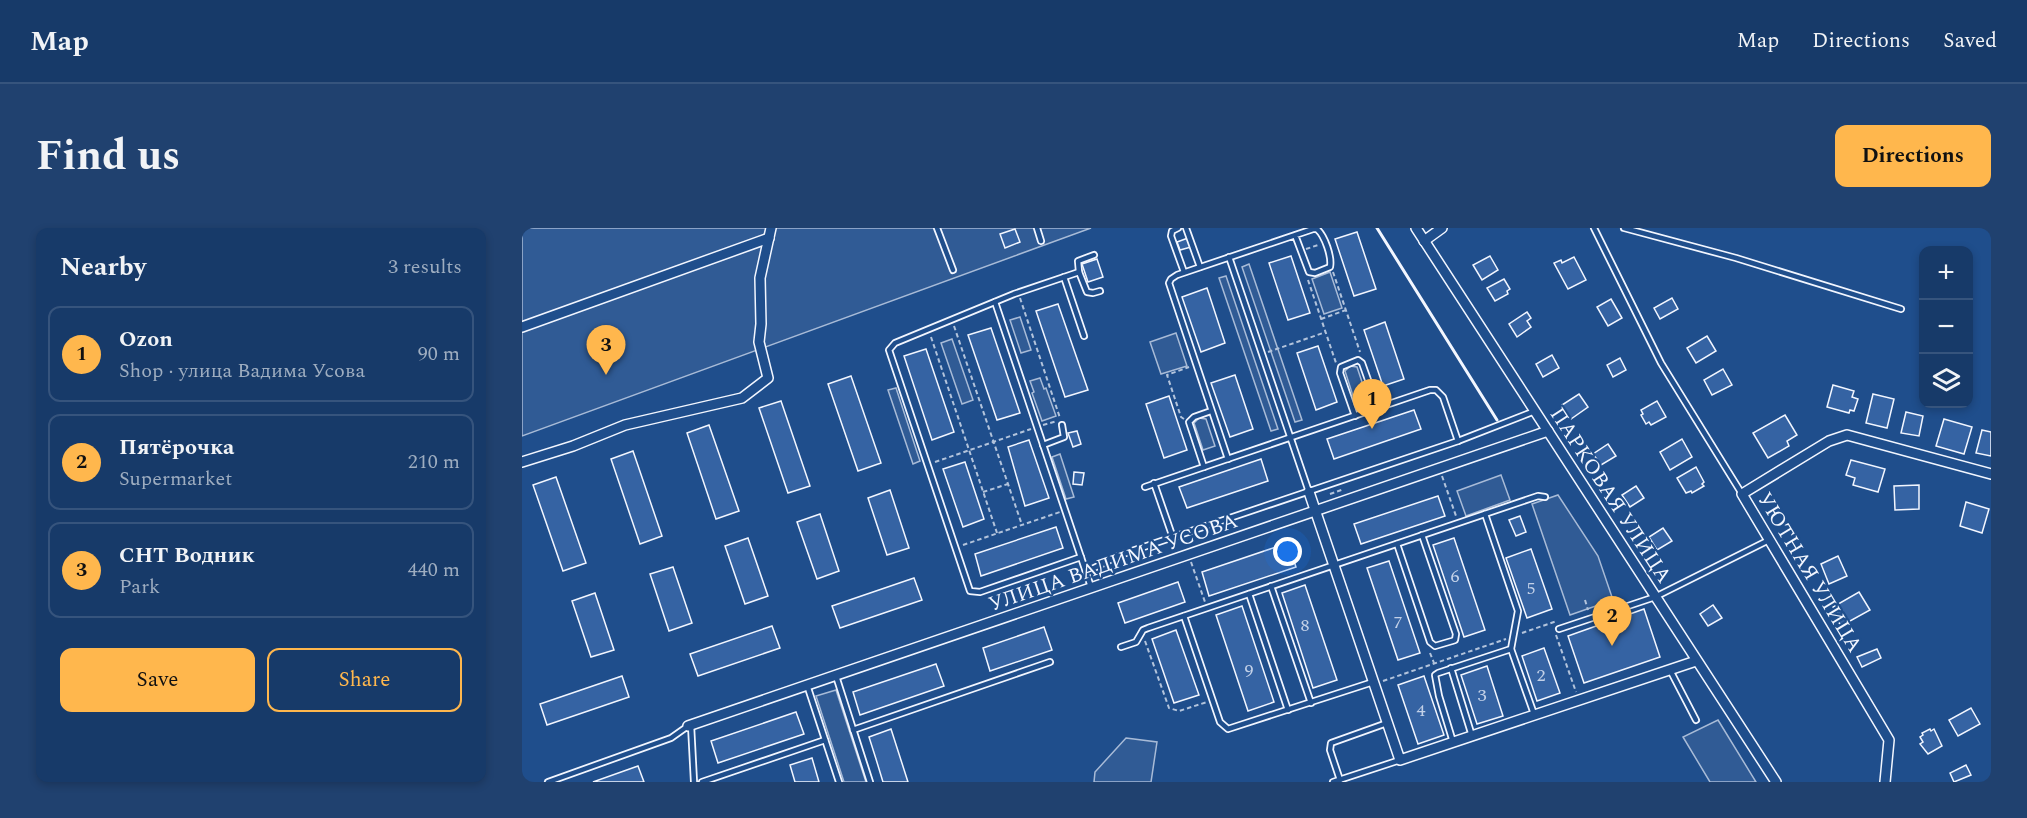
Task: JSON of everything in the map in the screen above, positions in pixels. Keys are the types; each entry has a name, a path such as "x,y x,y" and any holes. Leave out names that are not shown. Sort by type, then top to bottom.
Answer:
{"street":[{"name":"ПАРКОВАЯ УЛИЦА","path":"1416,228 1776,782"},
{"path":"1424,241 1442,228"},
{"path":"522,327 770,233"},
{"path":"522,462 625,426 742,398 768,378 759,342 760,278 770,233"},
{"name":"УЛИЦА ВАДИМА УСОВА","path":"690,726 1548,431"},
{"name":"УЮТНАЯ УЛИЦА","path":"1885,782 1889,741 1742,494 1829,441 1847,435 1991,474"},
{"path":"1309,492 1400,760 1696,661"}],"lane":[{"path":"937,228 953,270"},
{"path":"1036,228 1041,241"},
{"path":"1178,228 1172,231 1171,236 1184,272"},
{"path":"1186,228 1200,267"},
{"path":"1594,228 1661,363 1742,494"},
{"path":"1624,228 1736,258 1901,309"},
{"path":"1228,459 1170,288 1171,279 1184,272 1296,235 1317,229 1320,231 1331,261 1330,267 1315,273 1309,272 1296,235"},
{"path":"1094,255 1078,261 1077,266 1087,292 1100,291"},
{"path":"1229,257 1309,492"},
{"path":"1079,272 952,319 895,343 889,350 968,587 974,592 1081,557"},
{"path":"1064,277 1084,336"},
{"path":"995,302 1092,588"},
{"path":"1355,416 1340,373 1341,367 1358,360 1363,366 1378,408"},
{"path":"1145,487 1430,390 1441,392 1458,441"},
{"path":"1204,467 1189,422 1194,417 1211,411"},
{"path":"1086,572 1120,555 1458,441 1535,411"},
{"path":"1043,445 1064,437 1062,425"},
{"path":"1154,483 1173,537"},
{"path":"1121,647 1136,642 1142,632 1148,628 1538,496 1545,496"},
{"path":"1485,514 1518,611 1511,649 1534,715"},
{"path":"1397,544 1430,642 1435,646 1452,641 1456,634 1422,535"},
{"path":"1559,629 1655,597 1769,540"},
{"path":"1271,586 1311,703"},
{"path":"1249,594 1288,710"},
{"path":"1184,616 1220,722 1228,729 1373,683"},
{"path":"1453,742 1435,675 1438,672 1511,649"},
{"path":"853,730 1050,662"},
{"path":"1452,668 1472,736"},
{"path":"1670,670 1696,720"},
{"path":"836,676 870,782"},
{"path":"807,686 839,782"},
{"path":"1340,780 1330,750 1330,743 1387,723"},
{"path":"548,782 671,738 690,726 694,782"},
{"path":"702,782 825,740"},
{"path":"1333,782 1400,760"}],"path":[{"path":"1301,250 1324,243"},
{"path":"1330,267 1361,354 1358,360"},
{"path":"1309,272 1308,280 1336,363 1341,367"},
{"path":"926,465 1061,419 1018,293"},
{"path":"1322,318 1346,310"},
{"path":"952,319 1022,525"},
{"path":"928,329 997,533"},
{"path":"1262,354 1326,332"},
{"path":"1189,422 1181,417 1167,375 1196,365"},
{"path":"1440,469 1458,523"},
{"path":"983,492 1008,484"},
{"path":"954,548 1065,510"},
{"path":"1189,555 1207,608"},
{"path":"1580,613 1589,610 1585,600"},
{"path":"1373,683 1561,619"},
{"path":"1552,622 1578,700"},
{"path":"1142,632 1169,708 1179,711 1212,700"},
{"path":"1461,654 1479,659"}],"shaded area":[{"path":"522,228 1091,228 522,436"},
{"path":"1249,264 1302,420 1295,422 1242,267"},
{"path":"1330,272 1342,308 1324,314 1312,279"},
{"path":"1226,276 1278,429 1271,431 1219,278"},
{"path":"1020,317 1031,350 1021,353 1010,320"},
{"path":"1176,333 1187,366 1161,374 1150,342"},
{"path":"952,339 973,400 962,404 941,343"},
{"path":"1350,366 1357,367 1366,394 1354,399 1345,371"},
{"path":"1040,378 1056,416 1042,421 1030,381"},
{"path":"896,388 920,461 913,464 888,390"},
{"path":"1199,418 1206,419 1215,446 1203,450 1194,423"},
{"path":"1060,454 1074,497 1066,499 1052,457"},
{"path":"1501,475 1510,500 1466,516 1457,491"},
{"path":"1558,495 1598,556 1613,600 1570,615 1532,504"},
{"path":"836,690 866,782 844,782 816,696"},
{"path":"1718,720 1756,782 1710,782 1683,737"},
{"path":"1126,738 1157,742 1151,782 1094,782 1095,772"}],"building":[{"path":"1015,229 1020,242 1005,248 1000,234"},
{"path":"1357,232 1376,289 1354,296 1335,239"},
{"path":"1188,238 1191,247 1180,250 1177,242"},
{"path":"1291,256 1310,313 1288,320 1269,263"},
{"path":"1490,256 1498,270 1482,280 1473,265"},
{"path":"1574,257 1586,280 1568,289 1554,263 1561,260 1562,263"},
{"path":"1097,259 1103,277 1088,282 1082,264"},
{"path":"1504,279 1510,289 1507,291 1508,294 1495,301 1487,288"},
{"path":"1207,288 1225,343 1201,352 1182,297"},
{"path":"1672,298 1678,309 1660,319 1654,308"},
{"path":"1611,299 1622,318 1608,326 1597,307"},
{"path":"1058,304 1088,390 1065,397 1036,311"},
{"path":"1527,312 1531,318 1527,321 1531,327 1517,337 1509,324"},
{"path":"1385,322 1404,379 1383,386 1364,330"},
{"path":"991,328 1020,413 997,420 968,335"},
{"path":"1707,336 1716,351 1696,363 1687,348"},
{"path":"1318,346 1337,402 1316,410 1297,353"},
{"path":"926,349 954,432 932,440 904,356"},
{"path":"1552,355 1559,368 1543,377 1536,364"},
{"path":"1620,358 1626,370 1613,377 1607,365"},
{"path":"1723,369 1732,385 1712,395 1704,380"},
{"path":"1235,375 1253,429 1230,437 1211,383"},
{"path":"851,376 881,463 858,471 828,384"},
{"path":"1833,385 1854,391 1852,397 1858,399 1854,411 1850,410 1849,413 1827,407"},
{"path":"1579,394 1588,407 1571,419 1562,405"},
{"path":"1873,394 1894,399 1887,428 1866,423"},
{"path":"1169,396 1187,450 1164,458 1146,404"},
{"path":"781,401 810,486 788,493 759,408"},
{"path":"1657,401 1666,417 1651,425 1649,422 1646,424 1641,410"},
{"path":"1414,410 1421,429 1334,459 1327,439"},
{"path":"1906,412 1923,416 1919,436 1901,433"},
{"path":"1785,415 1797,435 1787,441 1789,446 1768,458 1753,433"},
{"path":"1944,419 1972,427 1964,454 1936,446"},
{"path":"709,425 739,511 716,519 687,433"},
{"path":"1982,430 1991,432 1991,456 1976,453"},
{"path":"1077,431 1081,444 1073,447 1068,433"},
{"path":"1682,439 1692,457 1670,470 1660,452"},
{"path":"1029,440 1049,498 1025,506 1008,447"},
{"path":"1608,444 1616,456 1601,465 1593,454"},
{"path":"633,451 662,536 640,544 611,459"},
{"path":"1261,459 1268,481 1187,508 1179,487"},
{"path":"1851,460 1885,469 1878,492 1853,485 1855,478 1846,475"},
{"path":"965,462 984,519 963,527 943,469"},
{"path":"1696,467 1704,486 1692,493 1691,491 1686,493 1677,478"},
{"path":"1074,472 1084,473 1082,485 1073,484"},
{"path":"556,477 586,563 563,571 533,485"},
{"path":"1919,485 1919,509 1895,510 1894,486"},
{"path":"1636,486 1644,498 1630,507 1622,495"},
{"path":"890,490 909,548 887,555 868,498"},
{"path":"1438,496 1445,516 1361,544 1354,524"},
{"path":"1966,502 1989,509 1982,533 1960,526"},
{"path":"820,514 839,571 817,579 797,522"},
{"path":"1520,516 1526,532 1516,536 1509,520"},
{"path":"1056,527 1063,548 981,576 975,554"},
{"path":"1663,528 1672,541 1657,550 1649,537"},
{"path":"748,538 768,596 745,604 725,546"},
{"path":"1454,538 1485,630 1464,637 1433,545"},
{"path":"1288,543 1296,567 1209,596 1202,572"},
{"path":"1531,549 1552,609 1527,618 1506,558"},
{"path":"1838,556 1847,576 1829,584 1821,564"},
{"path":"1389,561 1420,653 1398,660 1367,568"},
{"path":"673,567 692,623 669,631 650,574"},
{"path":"914,578 922,600 840,628 832,606"},
{"path":"1178,582 1185,602 1125,623 1118,603"},
{"path":"1305,585 1337,680 1313,688 1282,593"},
{"path":"1859,592 1870,610 1841,626 1838,621 1841,619 1833,607"},
{"path":"595,593 614,650 591,657 572,601"},
{"path":"1713,605 1722,618 1708,626 1700,614"},
{"path":"1242,606 1274,702 1248,711 1216,615"},
{"path":"1644,609 1660,657 1584,683 1568,636"},
{"path":"772,626 780,648 698,676 690,654"},
{"path":"1044,627 1052,650 990,671 983,648"},
{"path":"1176,630 1199,695 1174,703 1152,639"},
{"path":"1544,648 1560,693 1537,701 1522,656"},
{"path":"1877,649 1881,658 1862,667 1857,657"},
{"path":"936,664 944,686 860,715 853,692"},
{"path":"1487,666 1503,716 1477,724 1461,675"},
{"path":"622,676 629,697 547,725 540,704"},
{"path":"1424,676 1444,735 1418,744 1398,685"},
{"path":"1971,708 1980,724 1958,736 1949,720"},
{"path":"796,712 804,734 718,763 711,741"},
{"path":"891,729 908,782 883,782 869,737"},
{"path":"1930,729 1931,731 1934,729 1942,746 1928,754 1920,744 1923,742 1920,737 1922,733"},
{"path":"812,758 819,782 795,782 790,765"},
{"path":"1966,765 1971,775 1954,782 1950,773"},
{"path":"638,766 644,782 593,782"}],"wall":[{"path":"1377,228 1497,420"}],"place":[{"name":"СНТ Водник","path":"606,375"},
{"name":"Ozon","path":"1372,429"},
{"name":"Пятёрочка","path":"1612,646"}]}
